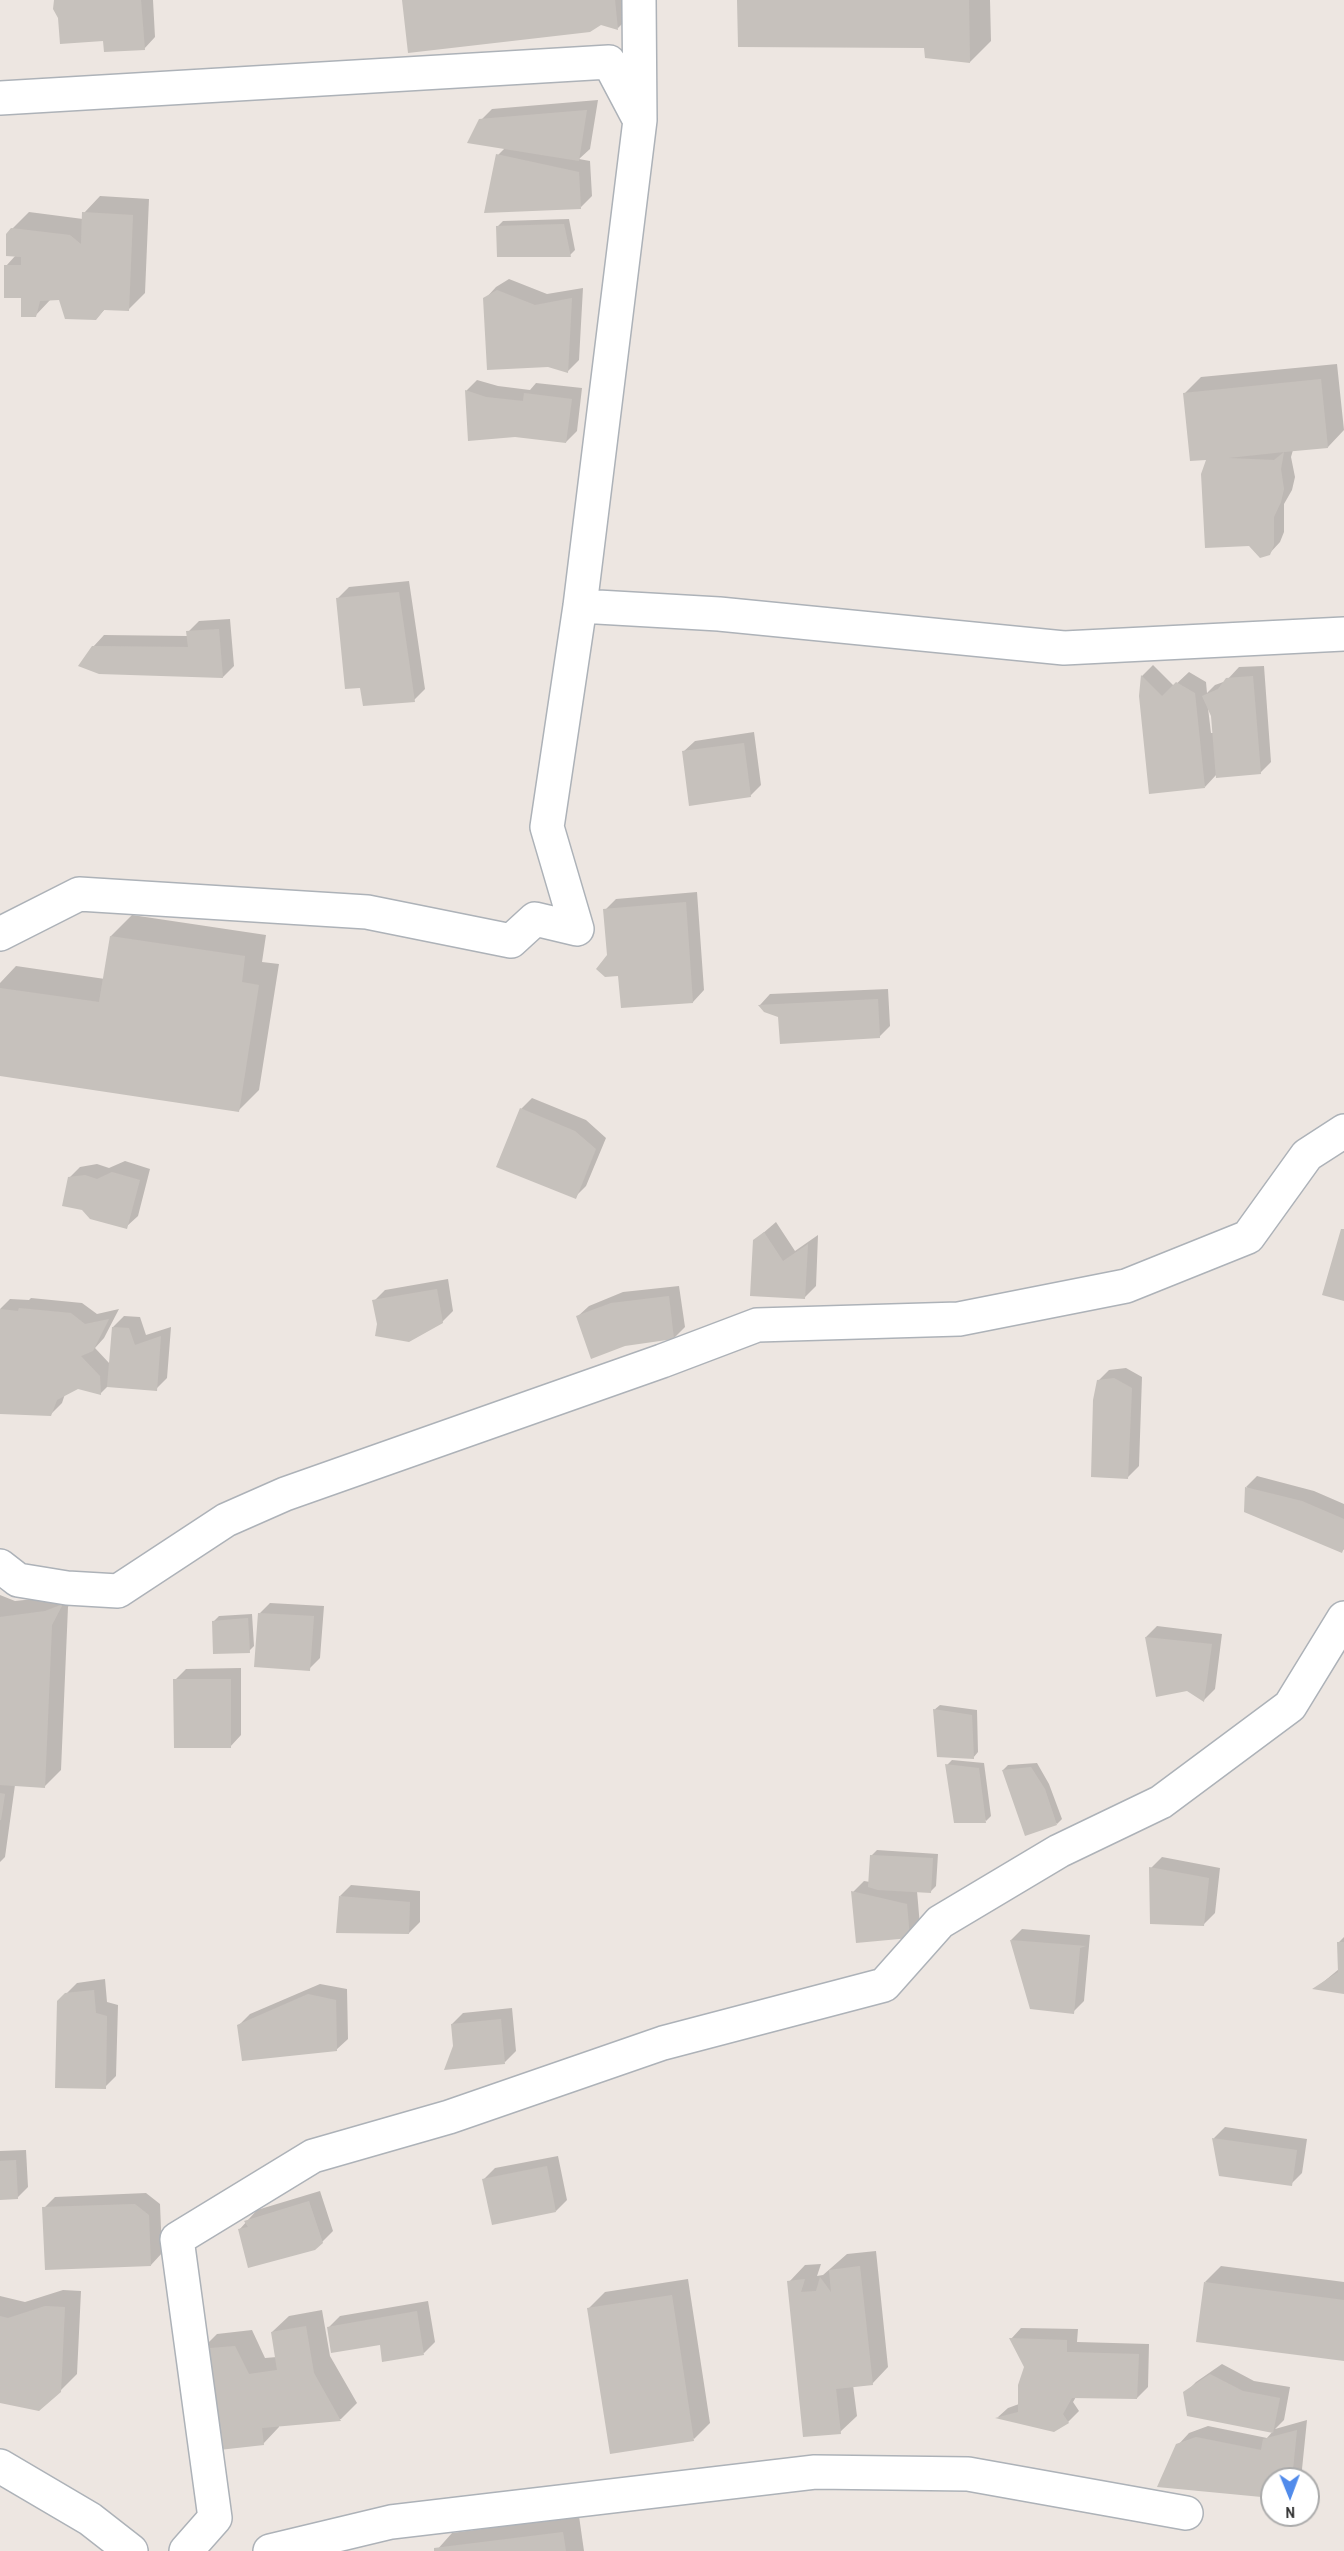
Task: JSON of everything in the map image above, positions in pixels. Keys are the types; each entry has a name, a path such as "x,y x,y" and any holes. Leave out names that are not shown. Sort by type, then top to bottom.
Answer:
{"street":[{"path":"0,934 79,894 367,912 512,942 535,919 578,929 546,827 580,606 640,120 639,0"},
{"path":"0,98 609,62 640,120"},
{"path":"580,606 719,614 1064,648 1344,634"},
{"path":"0,1566 18,1580 67,1588 118,1591 226,1520 285,1494 662,1362 757,1325 959,1319 1126,1286 1248,1237 1307,1155 1344,1131"},
{"path":"186,2551 215,2518 177,2239 313,2156 449,2117 663,2043 884,1985 940,1922 1059,1851 1161,1803 1290,1706 1344,1618"},
{"path":"0,2466 90,2519 131,2551"},
{"path":"270,2551 391,2522 815,2472 968,2474 1185,2513"}],"building":[{"path":"54,0 141,0 145,50 104,52 103,41 60,44 58,18 53,9"},
{"path":"402,0 615,0 618,30 601,25 590,32 408,53"},
{"path":"737,0 969,0 970,63 925,58 924,48 738,47"},
{"path":"587,110 579,161 467,143 479,119"},
{"path":"496,154 579,172 581,209 484,213"},
{"path":"82,212 133,215 129,311 104,310 96,320 65,319 59,300 40,301 36,317 21,317 21,298 4,298 4,265 21,265 21,257 6,256 6,234 11,228 70,235 81,244"},
{"path":"564,224 571,257 497,257 496,226"},
{"path":"497,290 535,305 572,298 568,373 548,367 487,370 483,298"},
{"path":"1321,379 1328,448 1284,452 1281,469 1284,489 1274,517 1274,545 1270,555 1260,558 1249,546 1205,548 1201,474 1206,460 1190,461 1183,393","holes":["1284,452 1274,460 1228,458"]},
{"path":"465,390 486,397 523,401 524,393 572,399 566,443 515,437 468,441"},
{"path":"399,592 415,702 363,706 360,688 345,689 336,598"},
{"path":"219,629 223,678 99,674 78,666 92,646 188,647 186,631"},
{"path":"1141,675 1162,696 1176,682 1195,693 1205,788 1149,794 1139,696"},
{"path":"1253,676 1261,774 1216,778 1211,716 1202,696 1218,689 1226,678"},
{"path":"744,743 751,797 689,806 682,751"},
{"path":"686,902 693,1003 621,1008 618,976 605,977 596,969 607,955 603,909"},
{"path":"110,936 245,956 242,982 259,985 239,1112 0,1076 0,988 99,1002"},
{"path":"878,999 880,1038 780,1044 778,1017 764,1012 758,1005"},
{"path":"520,1108 575,1131 596,1149 576,1199 496,1167"},
{"path":"112,1172 140,1180 127,1229 90,1219 82,1210 62,1206 68,1177 85,1175 97,1179"},
{"path":"1341,1229 1344,1229 1344,1301 1322,1295"},
{"path":"764,1232 783,1261 808,1244 805,1299 750,1296 753,1240"},
{"path":"437,1289 443,1323 409,1342 375,1336 377,1324 372,1300"},
{"path":"669,1296 674,1339 625,1346 591,1359 576,1316 611,1303"},
{"path":"19,1308 71,1313 85,1324 109,1319 93,1351 81,1356 100,1376 101,1395 78,1389 57,1400 51,1416 0,1414 0,1309 18,1311"},
{"path":"112,1327 129,1328 135,1345 161,1336 157,1391 107,1387"},
{"path":"1114,1378 1132,1388 1128,1479 1091,1477 1093,1400 1097,1380"},
{"path":"1245,1487 1302,1501 1344,1519 1342,1553 1244,1512"},
{"path":"63,1604 52,1625 45,1788 0,1785 0,1617 45,1611"},
{"path":"258,1613 314,1616 310,1671 254,1667"},
{"path":"248,1618 250,1653 213,1654 212,1621"},
{"path":"1145,1637 1212,1644 1204,1702 1187,1691 1156,1697"},
{"path":"173,1679 231,1679 231,1748 174,1748"},
{"path":"933,1709 972,1715 974,1759 937,1757"},
{"path":"945,1764 979,1768 986,1823 954,1823"},
{"path":"1031,1767 1045,1789 1057,1825 1025,1836 1002,1770"},
{"path":"0,1793 5,1794 1,1820 0,1820"},
{"path":"870,1855 933,1858 931,1893 878,1890 868,1887"},
{"path":"1149,1867 1209,1878 1204,1926 1150,1924"},
{"path":"851,1891 907,1904 910,1938 856,1943"},
{"path":"339,1896 410,1902 409,1934 336,1933"},
{"path":"1010,1940 1086,1946 1080,1948 1074,2014 1030,2009"},
{"path":"1337,1942 1344,1942 1344,1994 1312,1989 1338,1972"},
{"path":"94,1990 96,2013 107,2016 106,2089 55,2088 57,2001 65,1993"},
{"path":"308,1994 336,2000 337,2051 242,2061 237,2025"},
{"path":"501,2019 505,2064 444,2070 453,2046 451,2024"},
{"path":"1212,2138 1297,2150 1292,2186 1219,2176"},
{"path":"16,2160 18,2199 0,2200 0,2161"},
{"path":"547,2166 556,2212 492,2225 482,2179"},
{"path":"309,2201 323,2243 315,2250 248,2268 238,2229 248,2227 244,2221"},
{"path":"135,2204 149,2215 151,2266 45,2270 42,2207"},
{"path":"860,2266 873,2385 836,2389 841,2434 803,2437 787,2281 805,2279 801,2292 816,2291 820,2277 831,2292 829,2270"},
{"path":"1204,2282 1344,2300 1344,2361 1196,2342"},
{"path":"672,2295 694,2441 610,2454 587,2308"},
{"path":"45,2306 65,2307 61,2392 39,2411 0,2403 0,2316 8,2318"},
{"path":"417,2311 424,2355 382,2362 380,2345 331,2353 327,2327"},
{"path":"306,2326 314,2373 341,2421 262,2428 264,2445 210,2451 199,2349 235,2346 249,2374 277,2370 271,2332"},
{"path":"1009,2338 1067,2340 1067,2352 1139,2354 1137,2399 1072,2398 1063,2414 1069,2423 1054,2432 995,2418 1018,2412 1018,2385 1024,2367"},
{"path":"1210,2374 1243,2391 1280,2398 1273,2433 1187,2416 1183,2392"},
{"path":"1297,2430 1293,2467 1260,2467 1260,2497 1157,2487 1176,2444 1196,2437 1261,2450 1263,2439"},
{"path":"563,2532 566,2551 434,2551 434,2548"}]}
